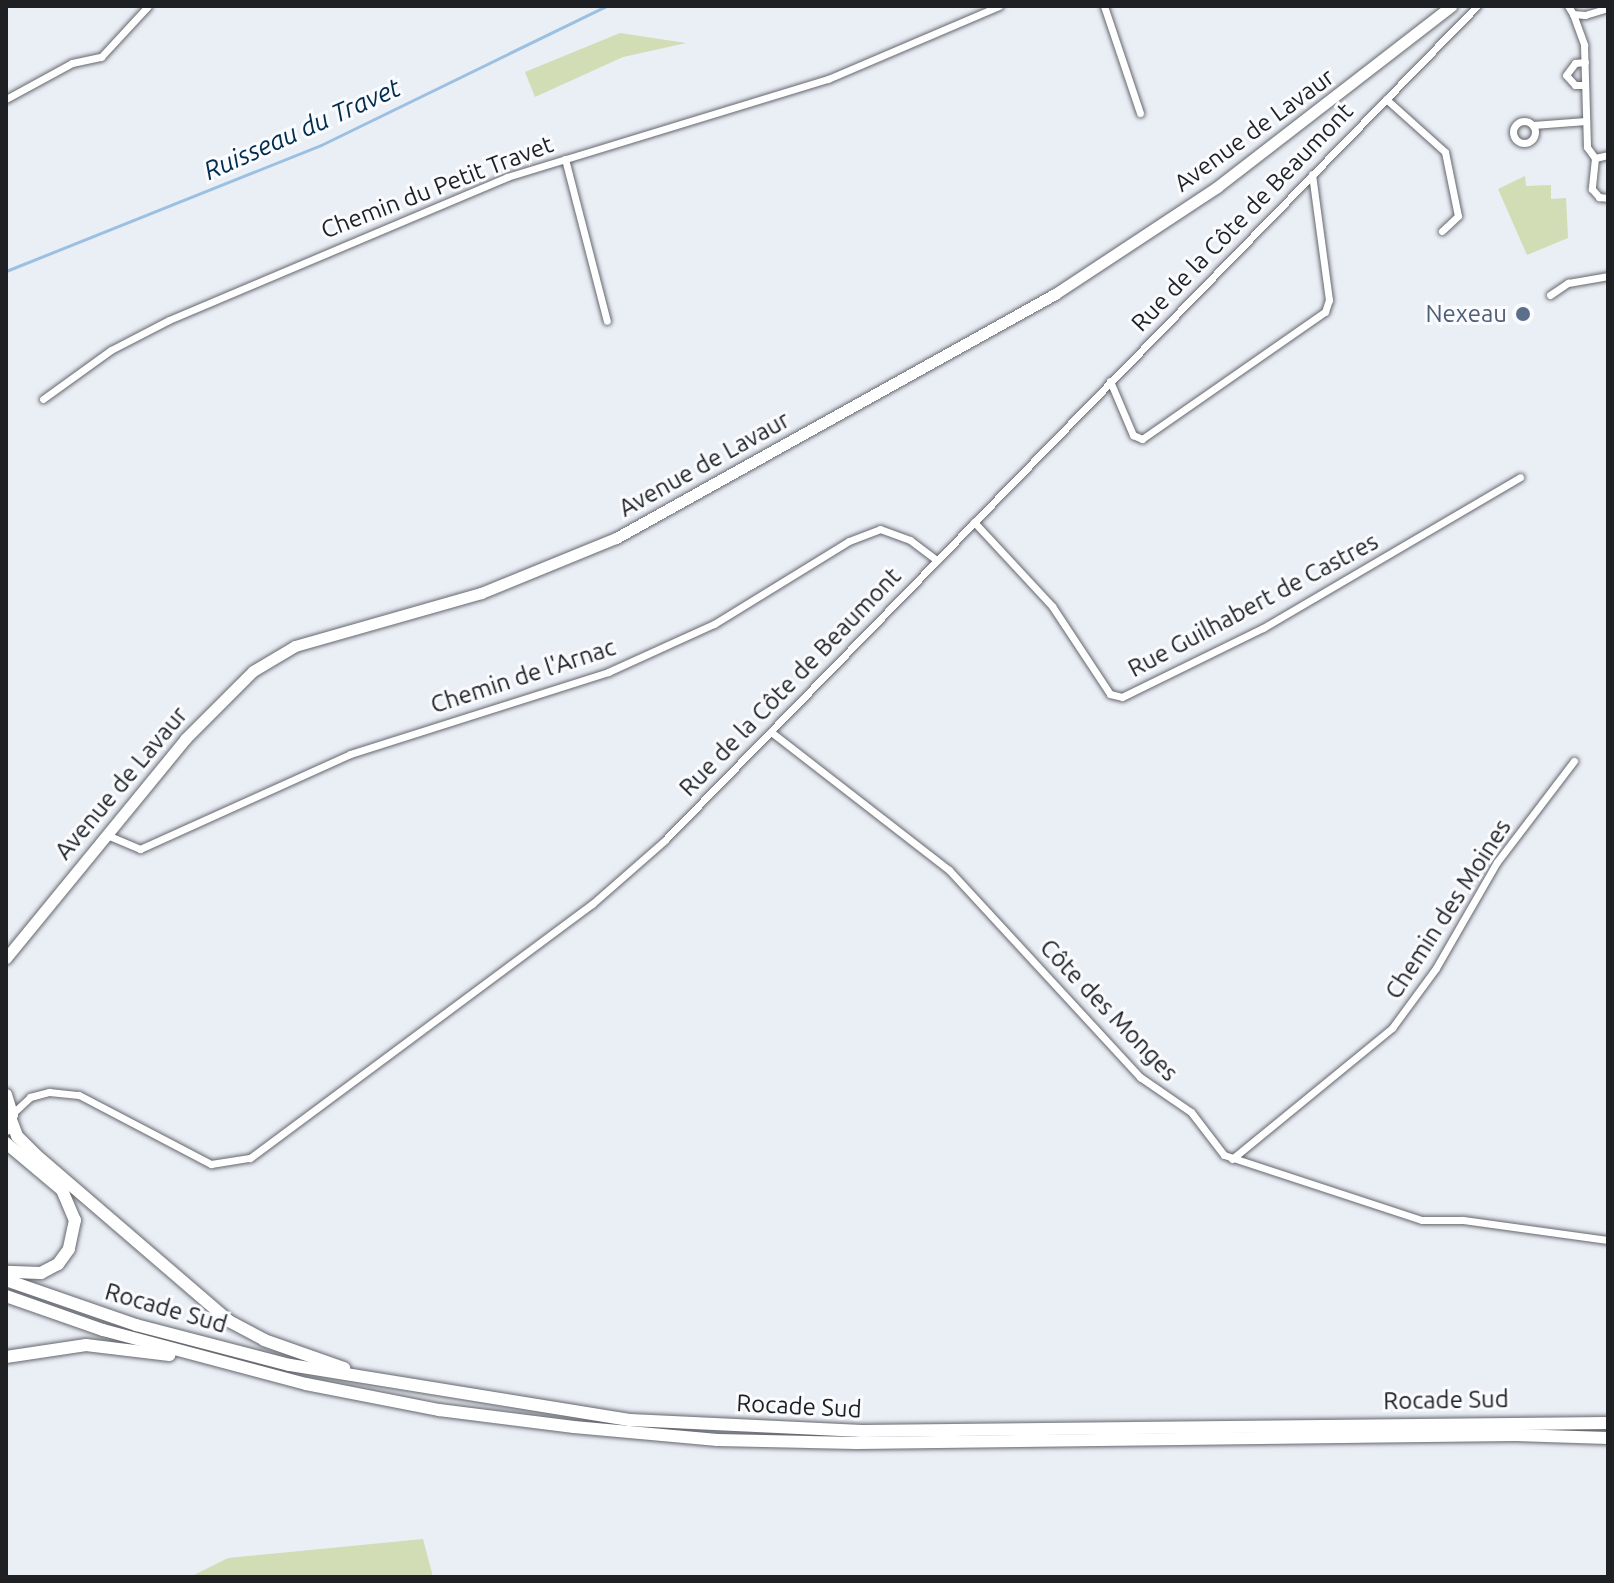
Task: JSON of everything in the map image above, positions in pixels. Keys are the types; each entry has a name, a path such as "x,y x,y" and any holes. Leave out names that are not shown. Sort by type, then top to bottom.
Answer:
{"highway":[{"path":"10,1121 17,1136 36,1155 229,1321 315,1360 409,1386"},
{"path":"6,1143 31,1159 62,1190 75,1220 69,1249 58,1264 41,1273 6,1272"},
{"name":"Rocade Sud","path":"6,1280 213,1345 409,1386 630,1420 862,1431 1608,1423"},
{"name":"Rocade Sud","path":"6,1296 226,1363 439,1410 717,1440 1608,1438"},
{"path":"6,1357 86,1345 226,1363"}],"main road":[{"name":"Avenue de Lavaur","path":"6,958 216,704 253,671 295,646 345,628 481,593 555,566 685,500 1055,294 1217,187 1451,6"},
{"path":"6,1093 10,1121"}],"street":[{"path":"6,99 72,63 101,57 148,6"},
{"name":"Chemin du Petit Travet","path":"43,399 111,350 169,320 507,177 828,79 999,6"},
{"path":"1104,6 1140,113"},
{"name":"Rue de la Côte de Beaumont","path":"6,1093 30,1097 49,1092 79,1095 211,1164 250,1158 633,872 1477,6"},
{"path":"1568,6 1573,14 1585,62 1587,147 1595,158 1592,189 1599,197 1608,198"},
{"path":"1573,14 1608,8"},
{"path":"1585,62 1575,63 1566,75 1575,85 1585,85"},
{"path":"1386,99 1445,152 1458,216 1442,231"},
{"path":"1533,125 1586,121"},
{"path":"1595,158 1608,155"},
{"path":"565,159 607,321"},
{"path":"1110,381 1133,435 1148,438 1325,312 1329,300 1312,174"},
{"path":"1550,295 1568,283 1608,276"},
{"name":"Rue Guilhabert de Castres","path":"974,522 1052,606 1110,694 1122,697 1263,628 1520,477"},
{"name":"Chemin de l'Arnac","path":"107,835 140,849 350,754 608,672 714,624 849,541 880,529 910,540 937,560"},
{"name":"Côte des Monges","path":"771,732 949,870 1140,1077 1191,1112 1232,1159"},
{"name":"Chemin des Moines","path":"1232,1159 1392,1028 1436,968 1497,862 1574,761"},
{"path":"10,1121 30,1097"},
{"path":"1232,1159 1422,1220 1463,1220 1608,1240"}],"green space":[{"path":"620,33 686,43 623,57 535,97 525,72"},
{"path":"1525,176 1526,186 1551,185 1551,199 1566,198 1568,238 1527,255 1498,189"},
{"path":"423,1539 433,1577 190,1577 228,1558"}],"waterway":[{"name":"Ruisseau du Travet","path":"6,271 321,145 606,6"}],"place":[{"name":"Nexeau","path":"1523,314"}]}
